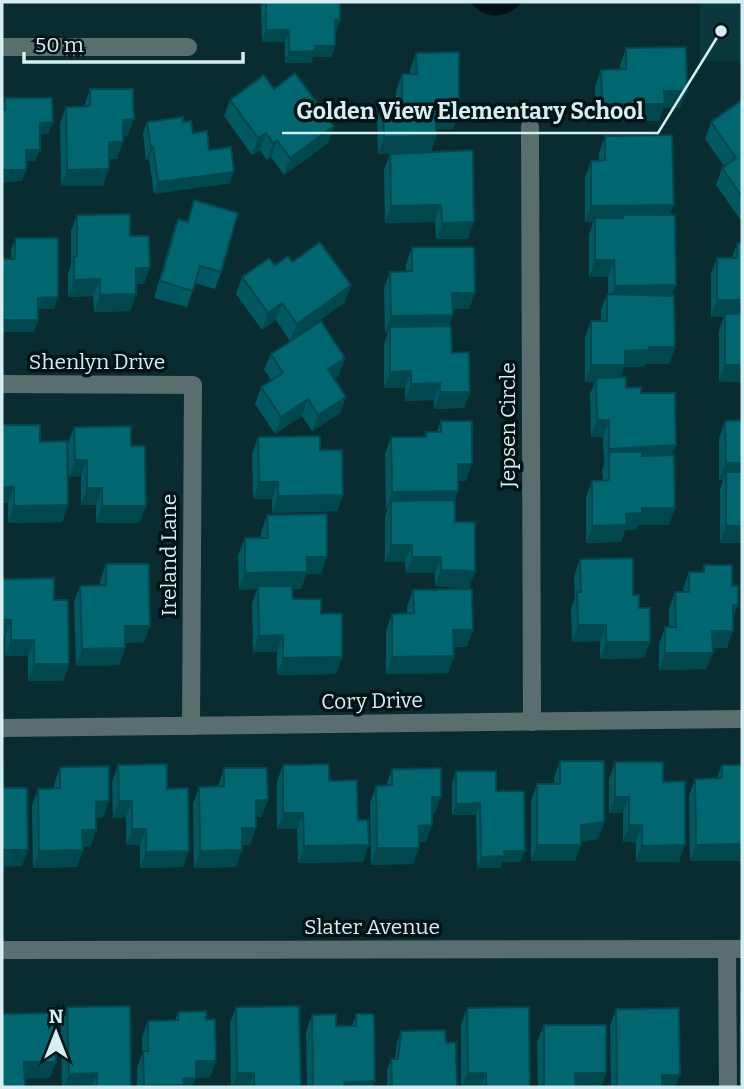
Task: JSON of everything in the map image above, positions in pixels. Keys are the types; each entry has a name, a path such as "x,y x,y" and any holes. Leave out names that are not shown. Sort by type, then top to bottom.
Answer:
{"street":[{"path":"2,47 188,47"},
{"name":"Jepsen Circle","path":"530,127 532,722"},
{"name":"Shenlyn Drive","path":"2,384 192,385"},
{"name":"Ireland Lane","path":"191,726 192,385"},
{"name":"Cory Drive","path":"2,728 742,719"},
{"path":"728,1087 734,949"},
{"name":"Slater Avenue","path":"2,950 734,949"}],"shaded area":[{"path":"470,2 522,2 509,12 496,16 483,12"},
{"path":"700,2 742,2 742,61 700,61"}],"building":[{"path":"266,2 340,2 340,20 335,20 335,46 315,46 315,51 289,52 289,30 266,30"},
{"path":"686,47 687,91 664,91 665,104 602,104 601,70 626,69 626,48"},
{"path":"459,52 459,112 436,113 436,136 384,137 383,103 402,102 402,74 417,74 416,53"},
{"path":"295,73 334,126 290,158 277,140 273,143 266,133 258,138 230,100 264,75 274,89"},
{"path":"90,89 133,89 134,119 123,120 123,142 109,142 109,169 67,170 66,107 90,106"},
{"path":"5,98 52,98 53,122 40,123 40,150 26,150 26,170 2,170 2,110 5,110"},
{"path":"742,100 742,197 722,168 736,158 711,122"},
{"path":"183,117 183,122 191,121 193,133 207,131 209,150 231,147 234,172 158,182 147,122"},
{"path":"672,135 674,205 591,206 591,161 605,160 605,136"},
{"path":"473,150 474,222 442,223 441,205 391,206 390,154"},
{"path":"194,200 238,213 221,272 200,266 193,291 160,281 178,219 188,222"},
{"path":"130,214 130,236 149,236 150,268 136,268 136,294 100,295 100,279 74,280 77,215"},
{"path":"623,215 675,215 676,285 615,286 614,260 595,260 595,218 623,218"},
{"path":"15,238 58,238 58,297 38,298 38,320 3,320 2,259 15,259"},
{"path":"320,242 351,285 297,324 282,303 268,313 242,277 269,258 275,265 288,256 292,262"},
{"path":"737,243 742,243 742,300 717,300 717,258 737,258"},
{"path":"412,247 474,247 475,293 452,293 453,315 391,316 390,272 412,271"},
{"path":"607,294 674,296 675,347 625,351 625,365 591,365 591,321 607,321"},
{"path":"742,313 742,365 725,365 725,314"},
{"path":"321,321 345,358 328,369 346,397 318,415 308,399 281,417 261,387 283,373 271,354"},
{"path":"451,326 452,353 469,352 470,392 440,392 440,383 411,384 411,371 390,372 390,327"},
{"path":"626,377 626,388 641,387 641,393 675,393 676,445 609,449 609,420 597,420 596,378"},
{"path":"742,420 742,463 726,463 725,421"},
{"path":"441,421 472,421 472,464 458,464 458,491 392,492 391,437 426,437 426,432 441,432"},
{"path":"2,425 40,425 40,442 67,441 68,505 14,506 14,487 2,487"},
{"path":"131,426 131,446 145,446 146,506 102,506 102,488 87,488 87,460 75,460 74,427"},
{"path":"320,436 320,450 342,450 343,495 278,496 278,482 259,482 258,437"},
{"path":"609,452 642,452 642,456 674,455 675,508 642,508 642,513 626,514 627,525 592,526 592,481 609,480"},
{"path":"726,472 742,472 742,526 726,526"},
{"path":"455,500 455,522 475,522 475,571 441,570 441,557 412,557 412,545 391,545 391,501"},
{"path":"327,514 327,557 307,557 307,572 245,573 245,538 268,538 267,515"},
{"path":"633,558 633,595 639,595 639,608 650,608 650,642 606,642 606,625 578,625 580,559"},
{"path":"106,564 149,564 150,626 125,626 125,648 82,649 80,586 106,585"},
{"path":"704,565 732,565 732,586 738,586 738,605 733,605 733,631 712,631 713,653 665,653 665,627 676,627 675,592 689,592 689,572 704,572"},
{"path":"54,578 54,600 68,600 69,664 34,664 34,640 11,640 11,620 2,620 2,579"},
{"path":"258,586 292,586 293,599 321,599 321,614 342,613 342,657 283,658 283,635 259,636"},
{"path":"472,589 473,630 453,630 454,656 392,657 392,614 414,613 413,590"},
{"path":"560,761 604,761 604,822 581,825 581,845 537,845 537,784 560,784"},
{"path":"615,762 663,762 663,782 685,781 685,845 642,846 642,825 629,825 629,797 615,797"},
{"path":"167,764 167,789 188,788 189,851 146,852 146,829 132,829 132,801 119,801 118,765"},
{"path":"329,764 329,781 357,780 358,820 368,820 369,845 304,846 303,813 283,813 283,765"},
{"path":"722,765 742,765 742,844 696,845 695,779 722,778"},
{"path":"109,766 109,801 96,802 96,830 82,830 83,850 39,851 38,789 60,788 60,767"},
{"path":"2,767 3,788 27,788 28,850 2,850"},
{"path":"224,768 267,768 268,800 256,800 256,828 242,828 242,850 200,851 199,787 224,786"},
{"path":"441,768 441,797 432,797 432,825 419,826 419,848 377,848 376,786 392,785 392,769"},
{"path":"456,771 496,771 496,791 524,791 525,851 504,851 505,856 481,857 480,803 456,804"},
{"path":"130,1006 131,1087 97,1087 97,1073 69,1074 67,1007"},
{"path":"299,1006 301,1087 254,1087 254,1073 237,1073 236,1007"},
{"path":"529,1007 530,1087 486,1087 486,1073 468,1073 467,1008"},
{"path":"679,1008 680,1075 662,1075 662,1087 617,1087 616,1009"},
{"path":"206,1011 206,1020 215,1019 216,1061 196,1061 196,1078 183,1079 184,1085 144,1086 143,1051 148,1051 148,1021 178,1020 178,1012"},
{"path":"55,1013 56,1062 24,1062 25,1087 2,1087 2,1014"},
{"path":"336,1014 336,1026 356,1026 356,1014 374,1014 375,1081 344,1082 345,1087 313,1087 312,1015"},
{"path":"544,1025 606,1025 606,1073 575,1073 575,1087 544,1087"},
{"path":"445,1030 446,1043 456,1042 457,1087 392,1087 391,1059 398,1059 401,1031"}],"place":[{"name":"Golden View Elementary School","path":"721,31"}]}
